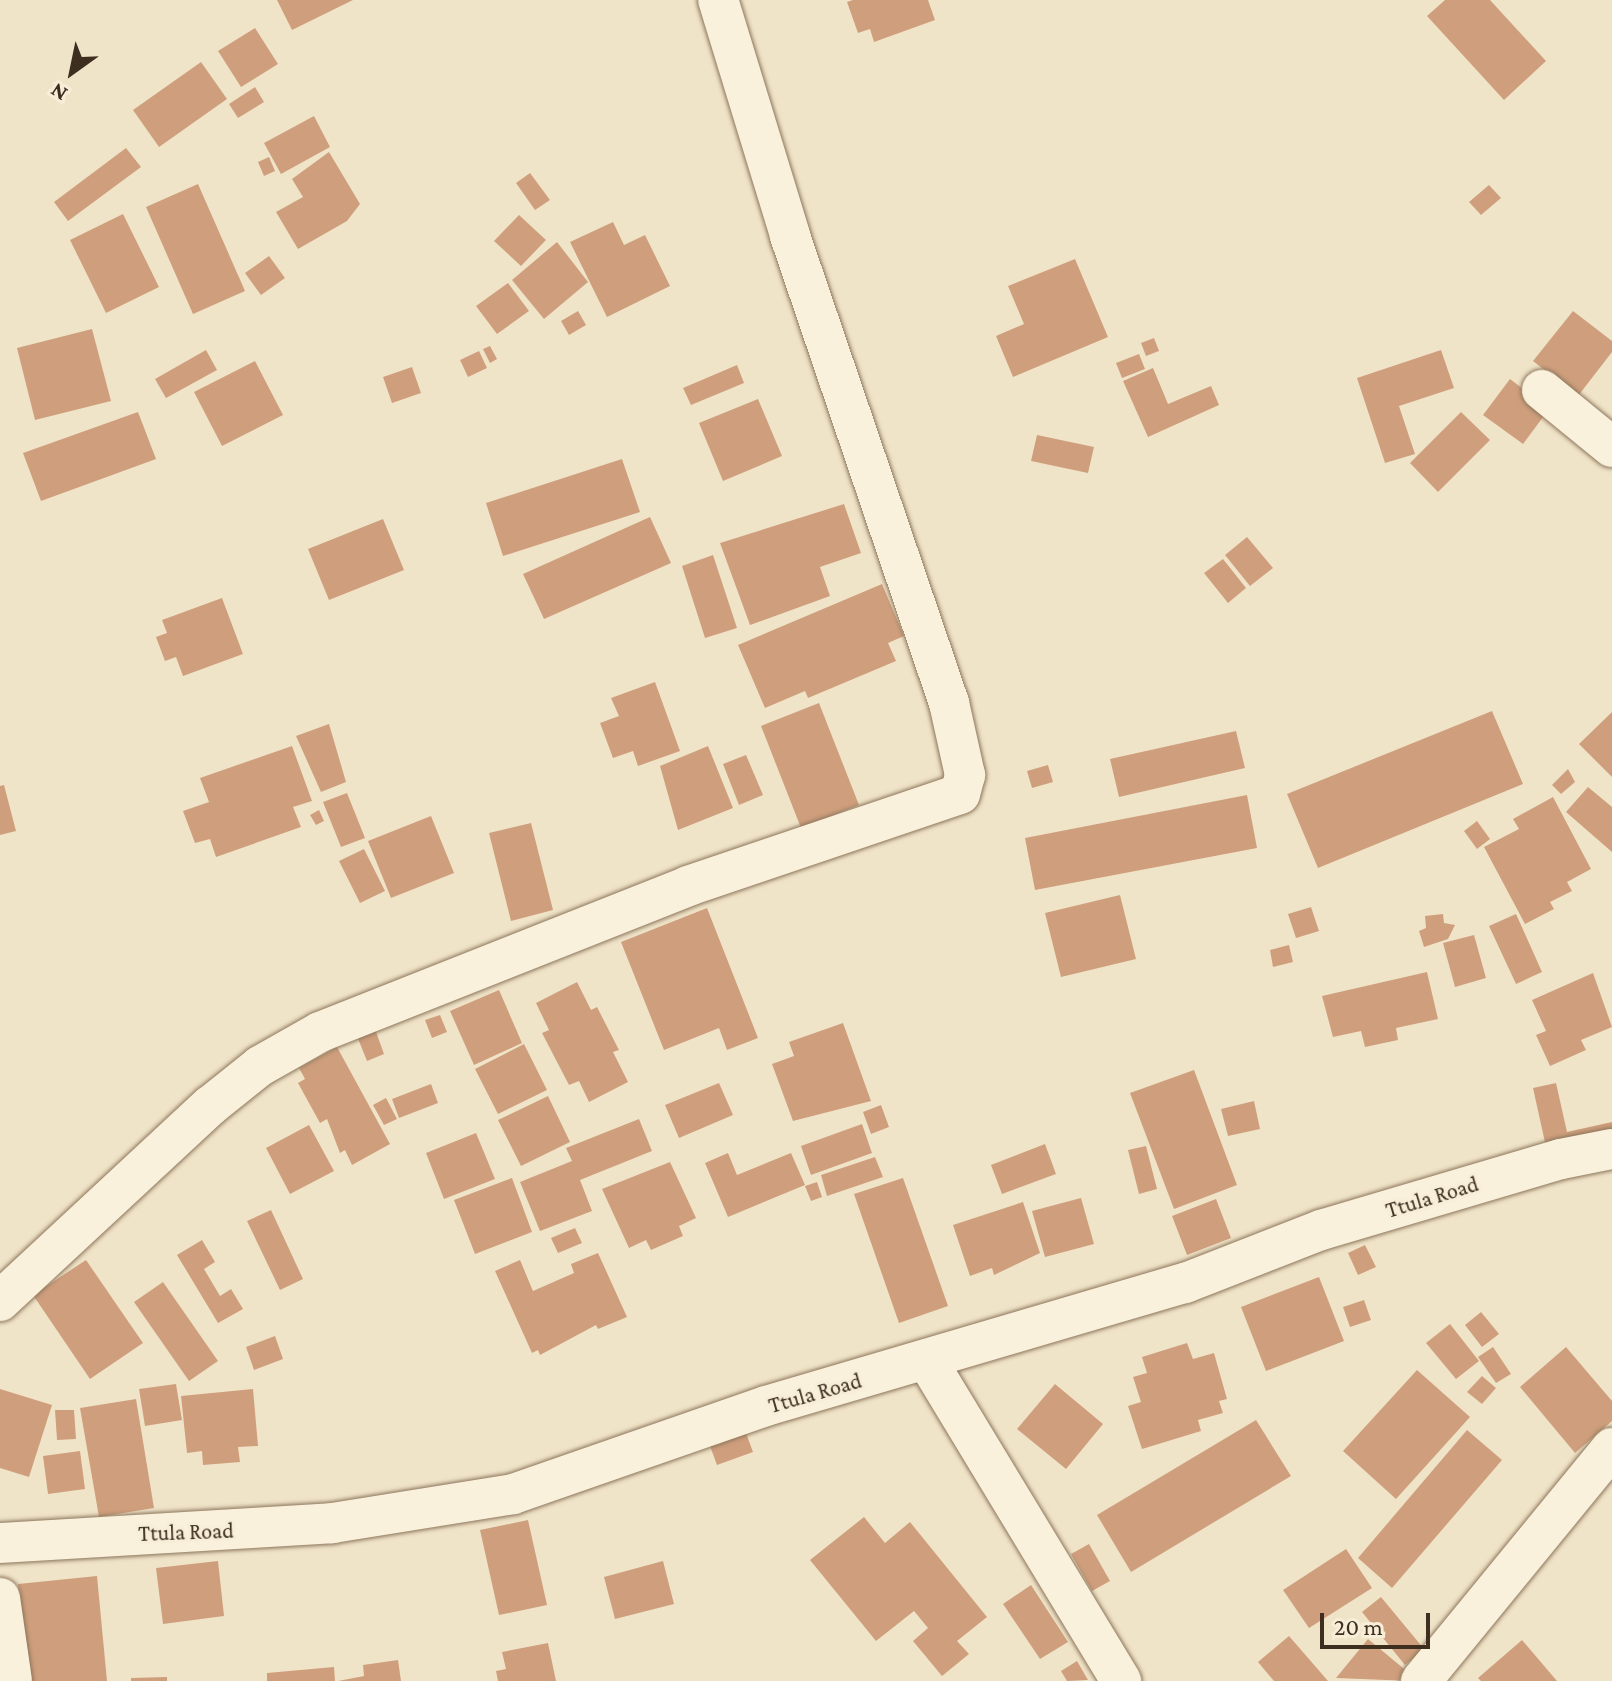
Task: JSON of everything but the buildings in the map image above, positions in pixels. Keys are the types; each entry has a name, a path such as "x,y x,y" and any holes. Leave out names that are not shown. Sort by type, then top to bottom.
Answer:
{"street":[{"path":"0,1301 210,1106 260,1066 320,1032 688,886 960,794 965,775 949,703 790,235 718,0"},
{"path":"1542,390 1612,447"},
{"name":"Ttula Road","path":"0,1543 332,1523 513,1494 766,1406 928,1362 1185,1283 1420,1199 1612,1149"},
{"path":"928,1362 1121,1681"},
{"path":"1421,1681 1612,1448"},
{"path":"0,1598 12,1681"}]}
